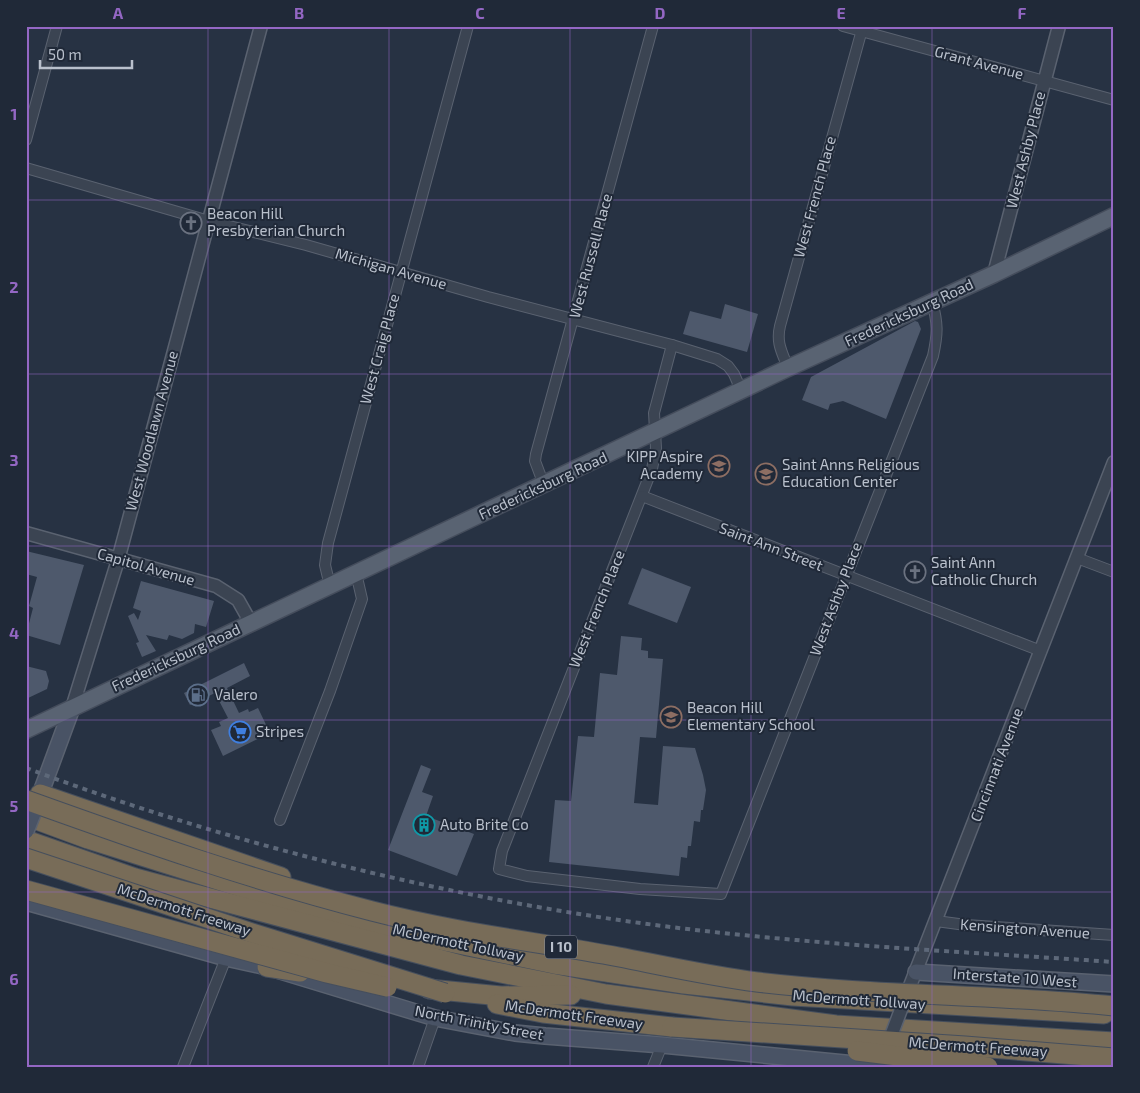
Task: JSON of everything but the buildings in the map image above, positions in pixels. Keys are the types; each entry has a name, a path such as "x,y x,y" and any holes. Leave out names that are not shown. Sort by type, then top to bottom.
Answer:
{"highway":[{"path":"31,800 463,938 554,964"},
{"name":"McDermott Tollway","path":"31,800 88,839 322,913 554,964 684,984 793,996 1114,1015"},
{"name":"I 10","path":"31,800 161,848 249,876 374,912 464,931 622,958 688,972 759,982 1114,1006"},
{"name":"McDermott Tollway","path":"26,840 135,878 432,958 606,994 836,1025 1114,1042"},
{"name":"McDermott Freeway","path":"26,858 205,918 445,993 543,1013 672,1027 965,1046 1114,1058"},
{"path":"26,890 327,973 384,986 445,993"},
{"path":"267,967 387,985 501,996 606,994"},
{"path":"672,1027 988,1067"}],"main road":[{"name":"Fredericksburg Road","path":"26,730 741,390 994,274 1114,216"},
{"name":"West Woodlawn Avenue","path":"26,831 31,800 72,708"},
{"name":"North Trinity Street","path":"26,902 226,958 267,967 435,1018 515,1033 662,1045 884,1067"},
{"name":"Interstate 10 West","path":"916,972 1114,984"}],"street":[{"path":"26,140 57,26"},
{"name":"West Woodlawn Avenue","path":"72,708 118,560 261,26"},
{"name":"West Craig Place","path":"330,586 325,565 328,543 468,26"},
{"name":"West Russell Place","path":"544,485 535,461 536,454 653,26"},
{"name":"Grant Avenue","path":"843,26 862,29 1114,100"},
{"name":"West Ashby Place","path":"994,274 1059,26"},
{"name":"West French Place","path":"788,368 778,344 779,331 862,29"},
{"name":"Michigan Avenue","path":"26,168 208,221 306,245 574,320 672,345 717,359 728,366 741,390"},
{"name":"West Ashby Place","path":"721,894 933,356 938,334 937,318 932,301"},
{"name":"West French Place","path":"672,345 654,414 656,455 642,496 502,851 499,869 527,876 640,889 721,894"},
{"name":"Cincinnati Avenue","path":"879,1066 1114,462"},
{"name":"Saint Ann Street","path":"642,496 1041,651"},
{"name":"Capitol Avenue","path":"26,533 216,586 238,600 251,623"},
{"path":"1077,558 1114,572"},
{"path":"280,820 330,691 362,599 356,573"},
{"name":"Kensington Avenue","path":"936,921 966,925 1114,935"},
{"path":"183,1067 226,958"},
{"path":"418,1067 435,1018"},
{"path":"653,1067 662,1045"}],"railway":[{"path":"26,768 164,816 234,837 377,874 520,904 592,916 722,933 852,945 1114,962"}],"place":[{"name":"Beacon Hill Presbyterian Church","path":"191,223"},
{"name":"KIPP Aspire Academy","path":"719,466"},
{"name":"Saint Anns Religious Education Center","path":"766,474"},
{"name":"Saint Ann Catholic Church","path":"915,572"},
{"name":"Valero","path":"198,695"},
{"name":"Beacon Hill Elementary School","path":"671,717"},
{"name":"Stripes","path":"240,732"},
{"name":"Auto Brite Co","path":"424,825"}]}
